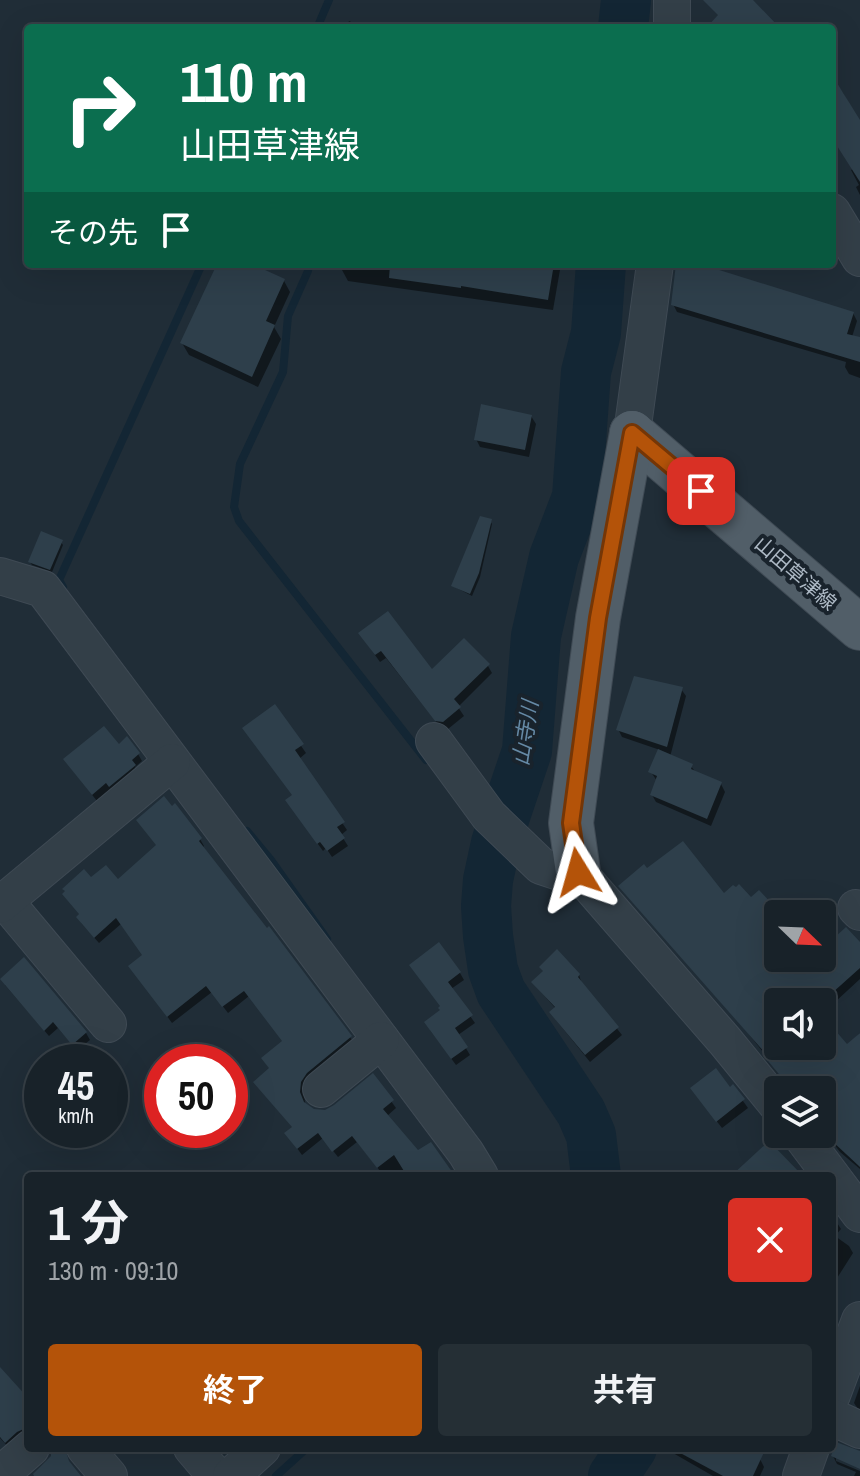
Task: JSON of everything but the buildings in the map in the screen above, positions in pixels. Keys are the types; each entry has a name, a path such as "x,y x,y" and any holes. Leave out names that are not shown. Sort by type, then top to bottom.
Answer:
{"main road":[{"name":"山田草津線","path":"632,433 860,628"},
{"path":"578,872 571,823 598,618 632,433"}],"street":[{"path":"672,0 672,24"},
{"path":"632,433 654,268"},
{"path":"0,576 43,589 234,841 477,1172"},
{"path":"434,741 489,816 541,866 565,874 578,872 764,1089"},
{"path":"108,1024 2,903 172,762"},
{"path":"321,1089 381,1040"},
{"path":"810,1148 828,1172"},
{"path":"836,1182 860,1214"},
{"path":"836,1386 858,1335"},
{"path":"836,1419 860,1430"},
{"path":"0,1475 26,1452"},
{"path":"88,1452 109,1476"},
{"path":"195,1452 216,1476"},
{"path":"231,1476 258,1452"},
{"path":"801,1476 810,1452"}],"waterway":[{"path":"319,24 329,0"},
{"name":"山寺川","path":"623,24 626,0"},
{"path":"63,587 59,580 200,268"},
{"name":"山寺川","path":"596,1172 591,1135 581,1112 501,992 493,970 486,906 496,843 527,751 536,636 554,557 577,497 586,372 596,333 601,268"},
{"path":"308,271 288,316 283,372 240,464 234,507 239,521 426,760"},
{"path":"247,831 327,939"},
{"path":"276,1476 303,1452"},
{"name":"山寺川","path":"613,1476 629,1452"}],"route":[{"path":"578,872 571,823 598,618 632,433 701,491"}]}
